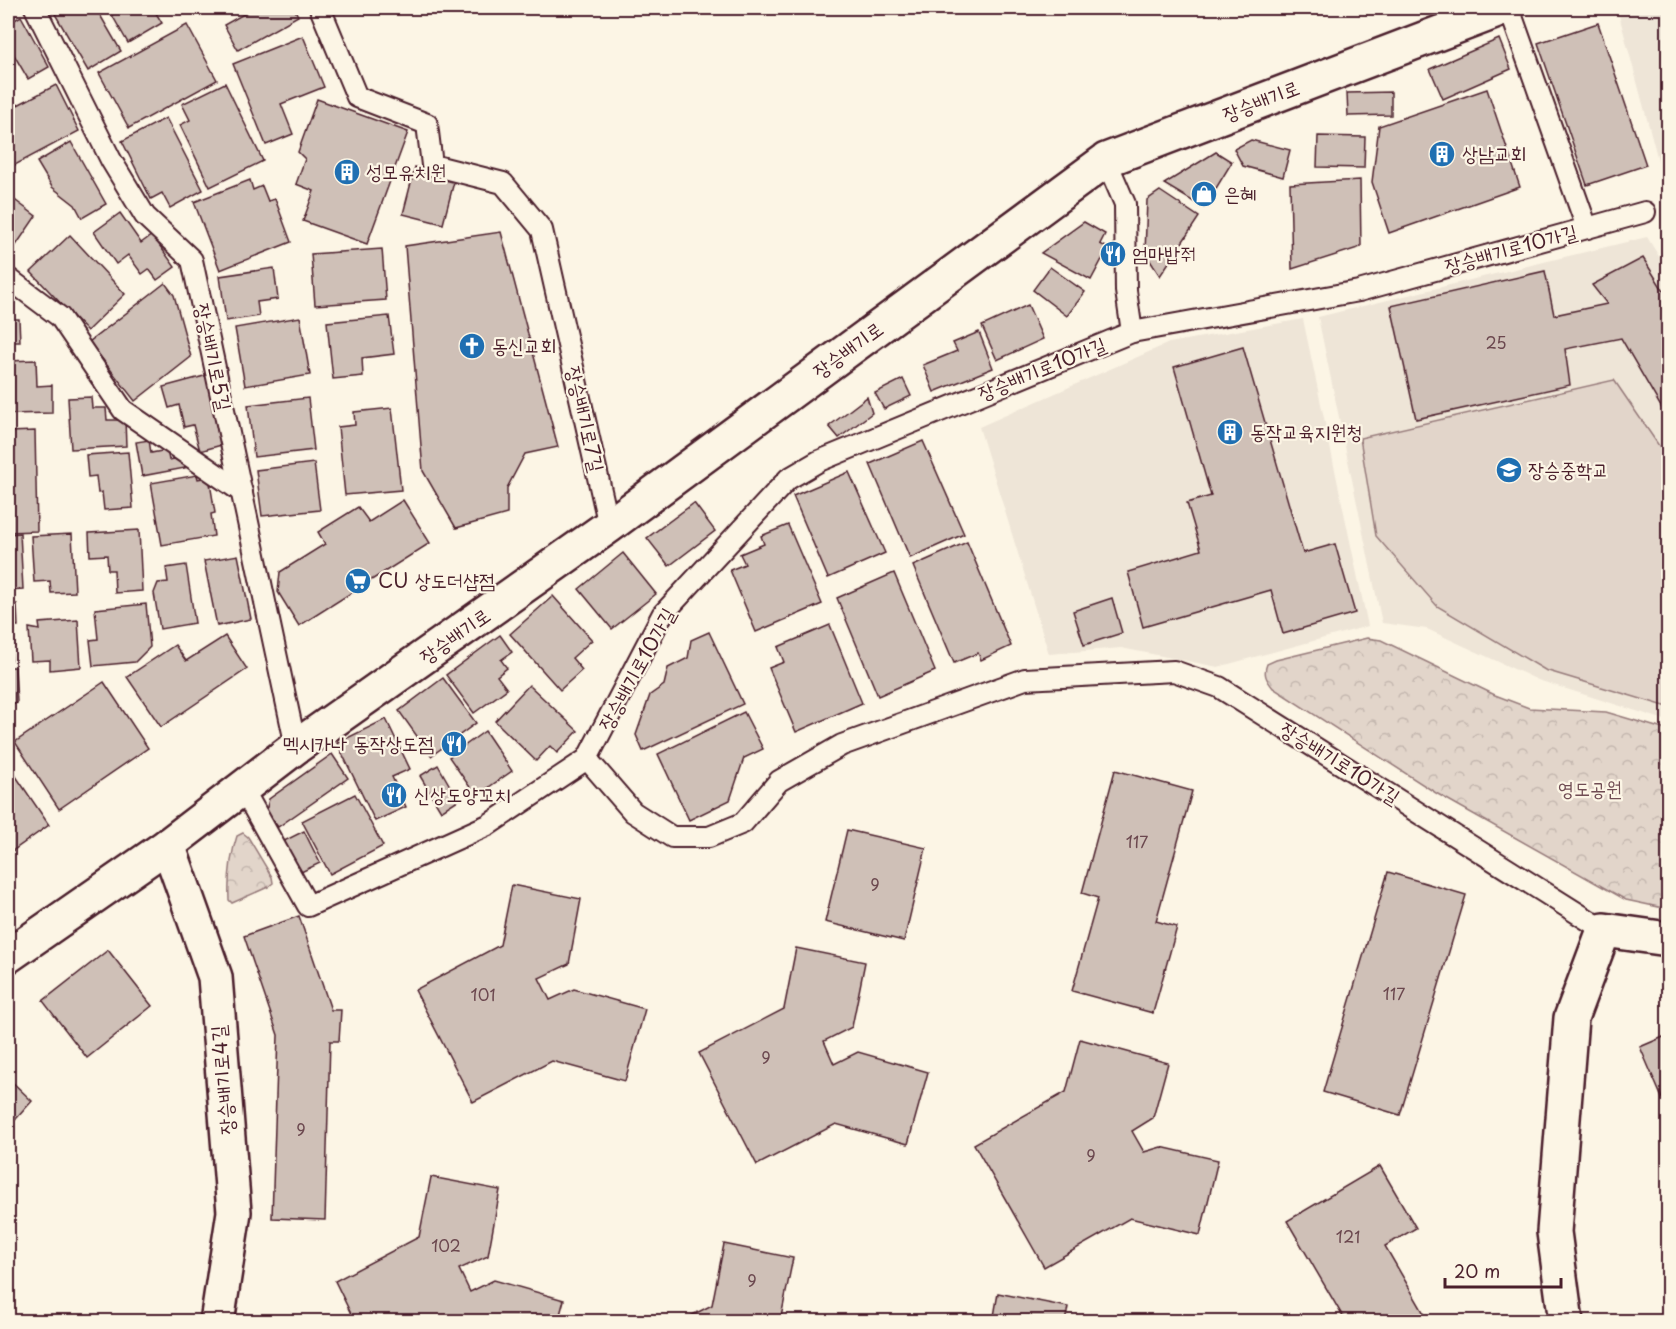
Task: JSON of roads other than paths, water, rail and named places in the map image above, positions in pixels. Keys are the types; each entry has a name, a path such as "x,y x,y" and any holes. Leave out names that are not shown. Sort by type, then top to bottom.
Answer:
{"main road":[{"name":"장승배기로","path":"8,956 168,845 296,747 609,526 1107,160 1507,8"},
{"name":"장승배기로4길","path":"168,845 215,977 234,1212 217,1322"},
{"path":"1566,1322 1554,1232 1571,1018 1604,930 1668,939"}],"lane":[{"name":"장승배기로5길","path":"35,8 111,160 145,216 192,260 296,747"},
{"name":"장승배기로7길","path":"320,8 357,98 427,124 432,165 503,183 542,230 609,526"},
{"path":"1507,8 1587,228"},
{"path":"1107,160 1125,204 1126,291 1132,332"},
{"name":"장승배기로10가길","path":"243,789 308,906 488,825 587,759 662,615 788,479 819,461 1132,332 1359,291 1645,212"},
{"path":"8,278 60,317 123,411 242,492"},
{"name":"장승배기로10가길","path":"587,759 633,812 672,837 710,837 743,823 779,781 842,745 1025,679 1174,671 1219,687 1604,930"}],"place":[{"name":"상남교회","path":"1442,154"},
{"name":"성모유치원","path":"347,172"},
{"name":"은혜","path":"1204,194"},
{"name":"엄마밥줘","path":"1113,254"},
{"name":"동신교회","path":"472,346"},
{"name":"동작교육지원청","path":"1230,432"},
{"name":"장승중학교","path":"1509,470"},
{"name":"CU 상도더샵점","path":"358,581"},
{"name":"멕시카나 동작상도점","path":"454,744"},
{"name":"신상도양꼬치","path":"394,795"}],"park label":[{"name":"영도공원","path":"1590,789"}]}
